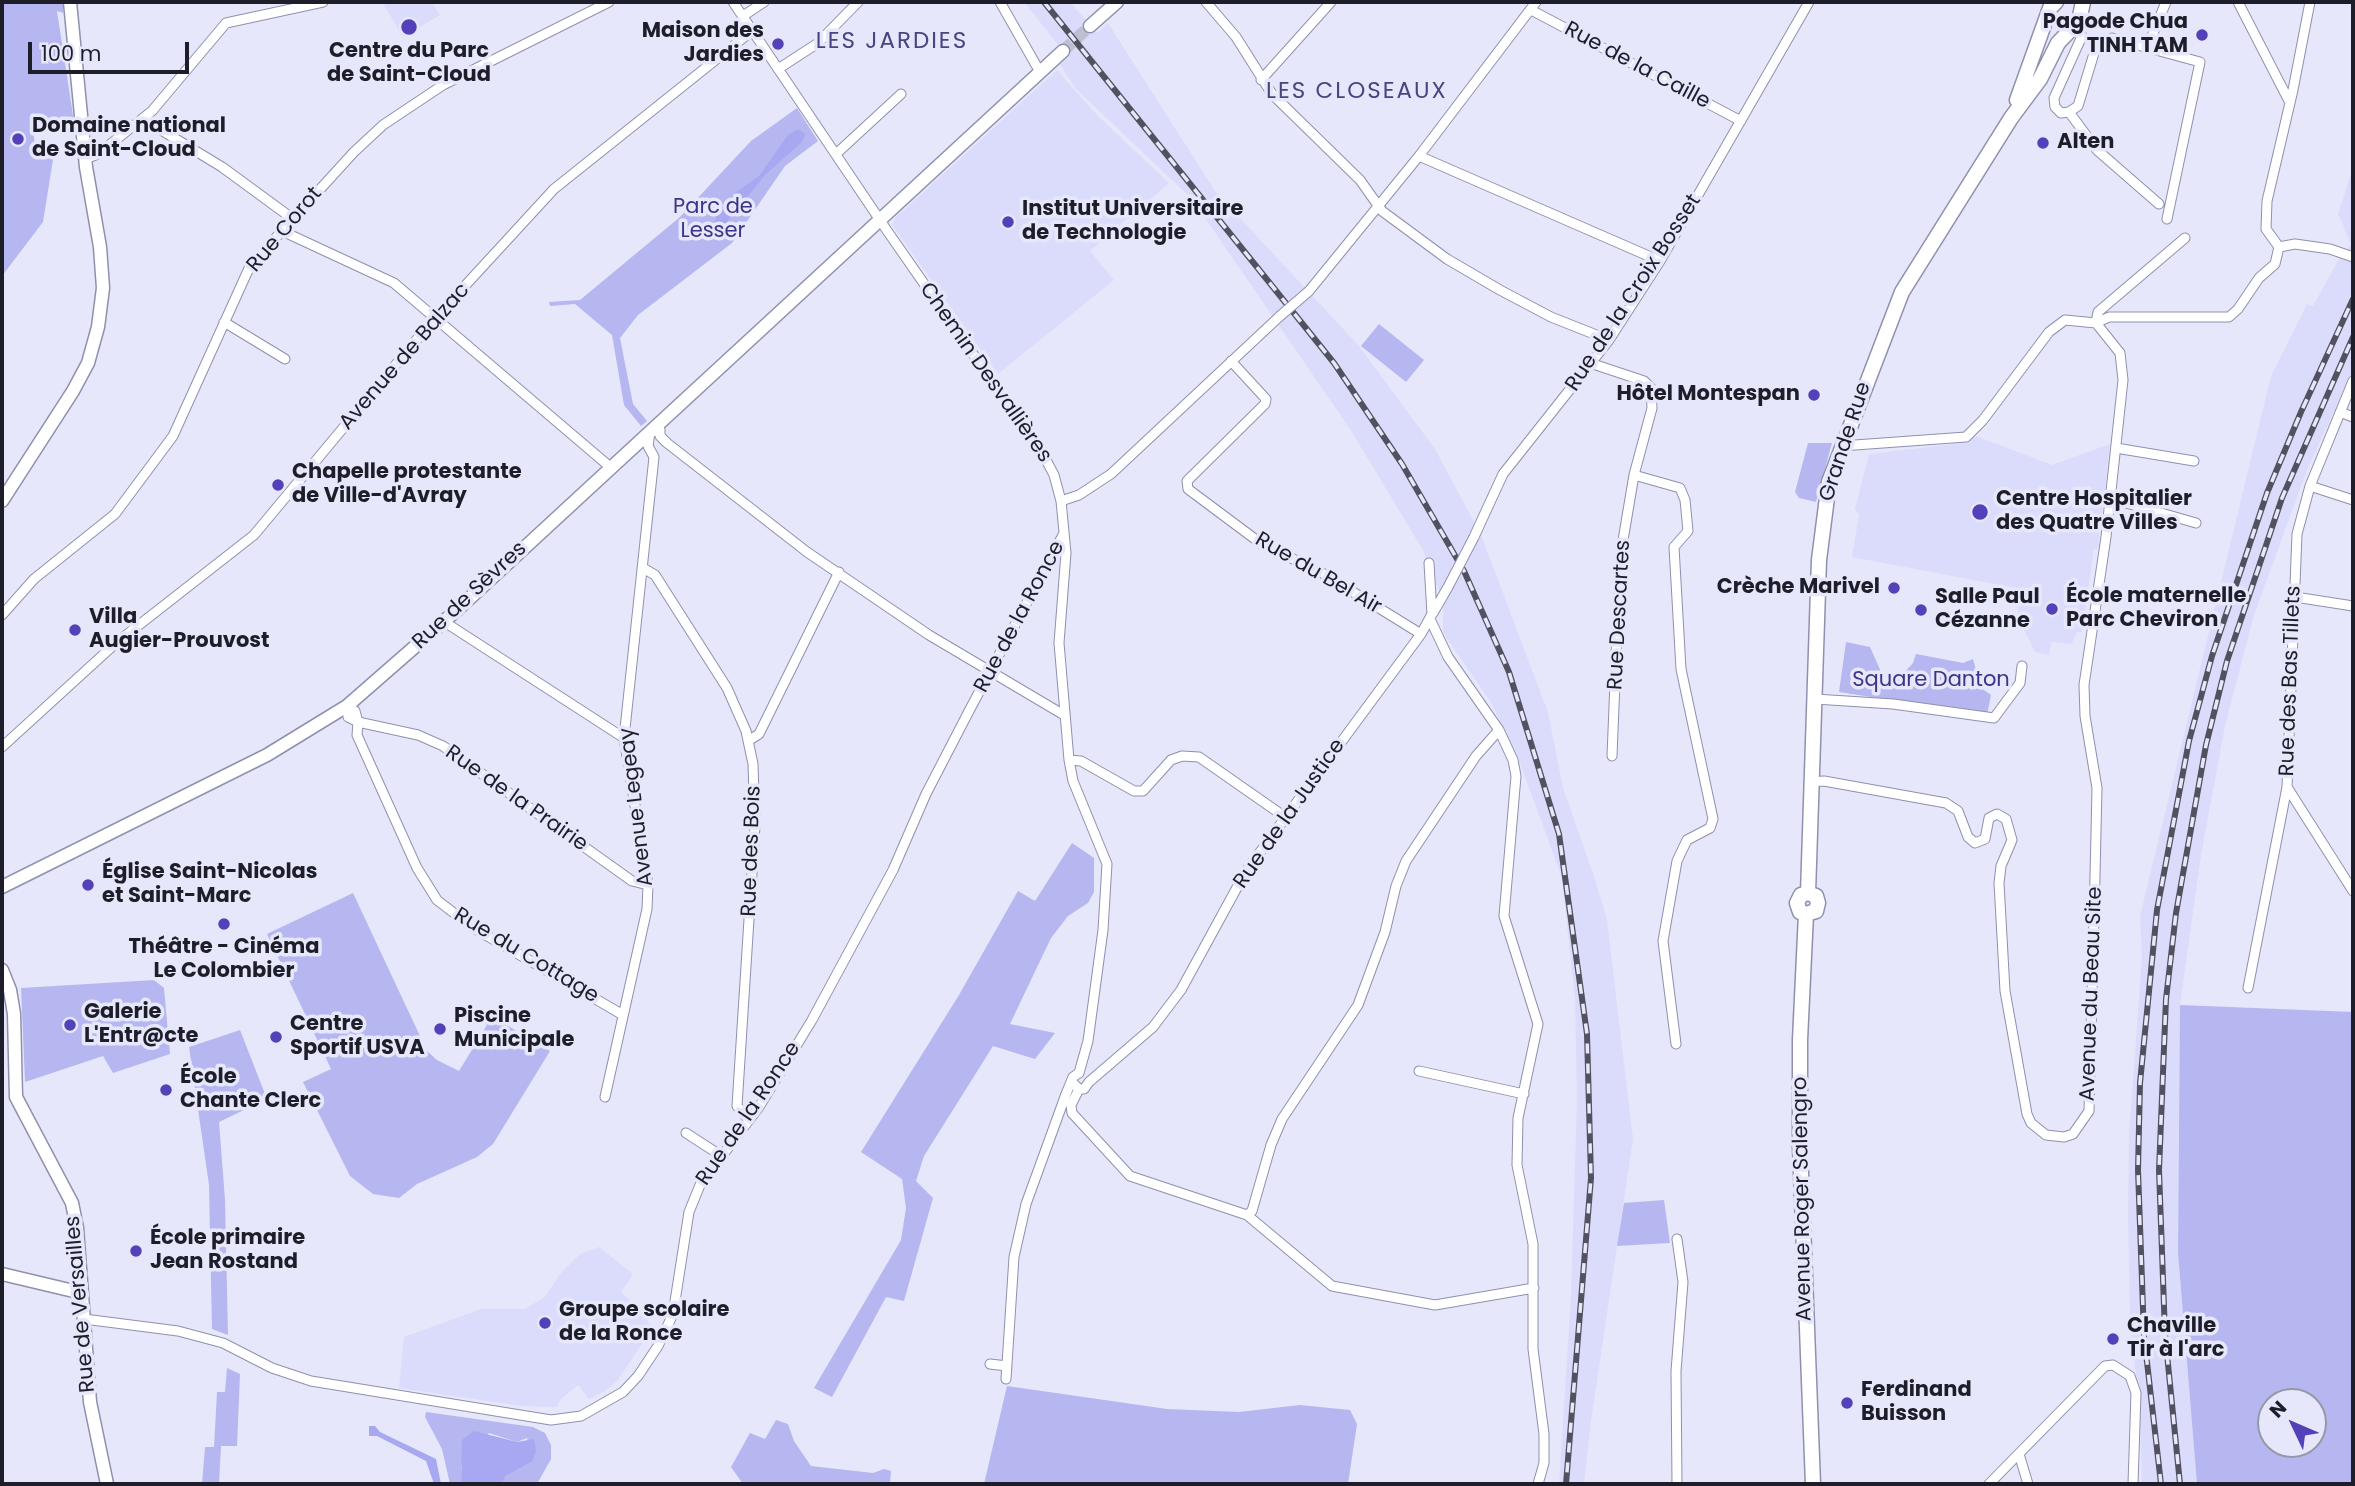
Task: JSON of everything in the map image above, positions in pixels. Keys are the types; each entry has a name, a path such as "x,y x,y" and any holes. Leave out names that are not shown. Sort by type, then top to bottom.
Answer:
{"main road":[{"path":"2,501 73,391 88,363 99,327 103,288 100,247 86,163 70,2"},
{"path":"1090,26 1117,2"},
{"name":"Grande Rue","path":"2011,118 2055,2"},
{"name":"Grande Rue","path":"1809,890 1810,782 1820,536 1829,482 1902,292 2011,118 2079,21 2079,4"},
{"path":"2049,18 2056,29 2071,29"},
{"name":"Rue de Sèvres","path":"2,887 267,755 347,706 443,621 609,466 650,432 1063,51"},
{"name":"Avenue Roger Salengro","path":"1809,890 1816,896 1818,903 1816,911 1806,914 1800,1041 1800,1147 1813,1484"},
{"name":"Rue de Versailles","path":"2,970 10,990 14,1014 16,1097 72,1203 90,1402 107,1484"},
{"path":"2,1274 82,1293"}],"street":[{"path":"86,163 143,118 226,23 323,2"},
{"name":"Rue Corot","path":"2,615 34,579 115,514 173,436 250,266 354,152 411,104 609,2"},
{"name":"Chemin Desvallières","path":"733,2 879,220 1044,456 1054,475 1061,501 1066,565 1059,643 1069,760 1073,781 1107,864 1100,955 1088,1041 1079,1073"},
{"path":"743,16 764,2"},
{"path":"778,69 818,43 858,2"},
{"path":"1000,2 1040,72"},
{"path":"1206,2 1236,37 1261,80 1360,180 1382,211 1447,259 1551,317 1609,340"},
{"path":"1261,80 1331,2"},
{"name":"Rue de la Croix Bosset","path":"1431,617 1474,537 1503,474 1609,340 1660,261 1809,2"},
{"path":"2147,48 2166,2"},
{"path":"2238,2 2289,101"},
{"path":"2246,2 2250,26"},
{"path":"1841,446 1966,437 1983,420 2057,324 2065,320 2096,323 2109,317 2229,317 2259,278 2275,264 2279,247 2266,229 2267,201 2310,2"},
{"path":"1061,501 1079,495 1111,474 1309,291 1419,156 1534,6"},
{"name":"Rue de la Caille","path":"1534,6 1741,121"},
{"path":"2071,29 2082,36 2054,98 2055,107 2061,113 2069,112 2078,106 2095,50 2112,38 2200,62 2167,219"},
{"name":"Avenue de Balzac","path":"2,747 116,643 254,535 436,318 554,189 753,30"},
{"path":"836,154 901,94"},
{"path":"2069,112 2097,150 2159,204"},
{"path":"143,118 222,167 293,219"},
{"path":"1419,156 1660,261"},
{"path":"282,231 384,276 609,466"},
{"path":"2096,323 2098,312 2185,238"},
{"path":"2279,247 2295,244 2330,249 2353,257"},
{"path":"224,322 285,359"},
{"path":"2096,323 2115,344 2122,366 2109,498 2196,523"},
{"name":"Rue du Bel Air","path":"1231,361 1266,399 1265,404 1187,481 1188,489 1263,545 1319,571 1421,634"},
{"name":"Rue Descartes","path":"1590,363 1644,381 1651,388 1652,408 1634,475 1620,558 1612,756"},
{"name":"Rue des Bas Tillets","path":"2248,988 2287,787 2297,534 2310,486 2353,381"},
{"path":"2340,412 2353,417"},
{"path":"650,432 660,430 660,436 667,443 767,524 990,673 1064,715"},
{"name":"Avenue Legeay","path":"605,1097 647,909 648,885 624,738 654,457 648,446 650,432"},
{"path":"2116,448 2194,461"},
{"path":"1634,475 1680,488 1685,500 1688,531 1674,547 1681,669 1713,819 1710,828 1687,840 1677,861 1663,941 1676,1044"},
{"path":"2310,486 2353,500"},
{"name":"Avenue du Beau Site","path":"1810,782 1825,781 1946,803 1958,811 1968,837 1975,844 1985,839 1989,818 1997,814 2007,819 2012,840 2001,866 1999,883 2005,991 2027,1114 2039,1132 2055,1137 2073,1134 2089,1111 2097,788 2085,716 2084,685 2106,537 2109,498"},
{"name":"Rue de la Ronce","path":"84,1319 178,1331 215,1341 296,1378 551,1420 581,1416 623,1392 638,1376 658,1346 679,1291 691,1205 699,1185 749,1120 791,1056 871,912 926,794 1064,533"},
{"path":"1429,563 1431,617 1460,677 1499,730 1513,760 1516,776 1503,895 1504,916 1538,1024 1518,1118 1517,1165 1533,1244 1533,1349 1545,1434 1544,1463 1538,1484"},
{"name":"Rue des Bois","path":"643,568 655,575 727,688 748,741 755,787 755,826 737,1106 749,1120"},
{"path":"748,741 759,734 839,572"},
{"path":"2295,597 2353,606"},
{"name":"Rue de la Justice","path":"1075,1086 1088,1086 1089,1082 1153,1027 1181,990 1246,870 1431,617"},
{"path":"443,621 624,738"},
{"path":"1815,699 1892,704 1994,718 2020,683 2022,666"},
{"name":"Rue du Cottage","path":"347,706 348,717 358,722 357,735 416,868 437,900 472,927 623,1015"},
{"name":"Rue de la Prairie","path":"358,722 418,735 443,746 632,881 648,885"},
{"path":"1247,1215 1252,1211 1271,1145 1282,1119 1357,1005 1385,932 1396,886 1406,861 1476,757 1499,730"},
{"path":"1069,760 1081,761 1134,791 1143,791 1171,760 1182,756 1199,757 1285,817"},
{"path":"2287,787 2353,891"},
{"path":"1419,1071 1524,1094"},
{"path":"1089,1082 1087,1075 1079,1073 1071,1105 1072,1113 1130,1176 1247,1215 1332,1286 1435,1305 1534,1288"},
{"path":"1006,1379 1014,1258 1034,1178 1059,1116 1075,1086"},
{"path":"1059,1116 1072,1113"},
{"path":"686,1133 720,1156"},
{"path":"1677,1239 1683,1282 1676,1370 1677,1484"},
{"path":"990,1364 1007,1366"},
{"path":"1989,1484 2105,1366 2113,1365 2130,1376 2136,1394 2133,1484"},
{"path":"2019,1454 2028,1484"}],"shaded area":[{"name":"Centre du Parc de Saint-Cloud","path":"382,2 432,2 440,15 403,37"},
{"path":"1024,2 1070,2 1097,33 1108,23 1215,191 1359,346 1435,449 1481,535 1548,712 1563,788 1607,920 1633,1139 1584,1484 1559,1484 1571,1296 1577,1098 1575,999 1562,878 1520,763 1492,704 1443,633 1443,602 1423,550 1350,429 1192,199 1076,89 1060,64 1068,57"},
{"name":"Institut Universitaire de Technologie","path":"1057,70 1097,115 1169,183 1090,251 1114,280 998,374 893,226 894,219"},
{"path":"798,129 805,134 802,142 765,175 722,228 716,227 714,224 717,215 735,193 759,176 788,135"},
{"path":"2353,168 2353,370 2307,470 2254,615 2225,726 2201,855 2180,1005 2178,1253 2197,1484 2142,1484 2140,1416 2130,1316 2128,1214 2129,1135 2142,958 2140,916 2271,376 2307,304 2313,306 2339,259 2351,244 2338,214"},
{"name":"Centre Hospitalier des Quatre Villes","path":"1976,436 2052,465 2110,444 2098,549 2094,549 2082,632 2077,632 2072,644 2051,642 2049,655 2035,652 2025,631 2015,628 2021,589 1852,557 1859,515 1855,509 1869,454 1963,443"},
{"name":"Groupe scolaire de la Ronce","path":"599,1247 633,1274 621,1292 643,1312 652,1329 617,1381 605,1391 589,1399 578,1385 560,1400 557,1407 522,1406 399,1388 404,1337 481,1309 525,1309 545,1297 560,1274 580,1254"},
{"path":"369,1426 375,1426 380,1432 436,1459 441,1484 434,1484 426,1461 377,1436 369,1436"},
{"path":"474,1431 517,1442 534,1439 536,1451 532,1462 505,1476 502,1484 461,1484 462,1440"}],"green space":[{"name":"Domaine national de Saint-Cloud","path":"2,2 63,2 63,13 57,11 74,122 33,131 36,151 55,147 43,222 2,276"},
{"name":"Parc de Lesser","path":"797,108 818,141 785,166 732,243 638,315 620,338 633,404 647,421 641,426 624,405 612,335 575,304 550,306 549,302 580,300 680,217 751,141"},
{"path":"1379,324 1424,360 1406,382 1361,346"},
{"path":"1808,443 1832,443 1816,502 1799,498 1795,492"},
{"name":"Square Danton","path":"1846,642 1870,647 1882,674 1891,681 1902,675 1913,663 1916,654 1963,663 1973,659 1981,688 1991,695 1987,715 1839,692"},
{"path":"1072,843 1094,858 1094,892 1088,903 1068,916 1051,938 1010,1024 1055,1033 1035,1059 993,1046 924,1156 916,1181 933,1198 904,1301 886,1297 832,1397 814,1388 901,1240 906,1208 902,1179 861,1152 959,995 1018,891 1035,901"},
{"path":"353,893 427,1051 437,1060 459,1071 487,1025 483,1022 488,1014 550,1051 493,1144 477,1157 417,1184 399,1198 373,1194 350,1176 303,1082 331,1069 267,934"},
{"path":"154,980 164,988 170,1054 113,1073 103,1056 25,1082 21,988"},
{"path":"2180,1005 2353,1012 2353,1484 2197,1484 2178,1253"},
{"path":"240,1030 267,1099 219,1122 225,1200 228,1335 212,1329 209,1185 189,1047"},
{"path":"1664,1200 1670,1243 1617,1246 1624,1203"},
{"path":"227,1368 240,1374 237,1446 221,1446 219,1484 202,1484 205,1447 214,1447 217,1392 225,1392"},
{"path":"1007,1386 1167,1409 1239,1412 1300,1405 1350,1410 1357,1424 1348,1484 984,1484"},
{"path":"426,1412 533,1427 545,1433 551,1445 551,1459 537,1484 502,1484 504,1476 532,1462 527,1438 517,1442 489,1433 461,1466 461,1484 450,1484 442,1449 425,1417"},
{"path":"776,1420 788,1424 794,1441 811,1466 873,1473 884,1469 891,1471 890,1484 743,1484 731,1467 750,1433 765,1439"}],"tunnel":[{"path":"1063,51 1090,26"}],"railway":[{"path":"1044,2 1334,363 1402,464 1464,571 1509,672 1559,834 1587,1034 1591,1178 1566,1484"},
{"path":"2161,1484 2144,1336 2138,1170 2140,1083 2157,910 2189,741 2212,656 2267,493 2353,299"},
{"path":"2180,1484 2165,1334 2159,1170 2166,999 2176,913 2206,745 2227,661 2282,498 2353,337"}],"place":[{"name":"Centre du Parc de Saint-Cloud","path":"409,27"},
{"name":"Pagode Chua TINH TAM","path":"2202,35"},
{"name":"Maison des Jardies","path":"778,44"},
{"name":"Domaine national de Saint-Cloud","path":"18,139"},
{"name":"Alten","path":"2043,143"},
{"name":"Institut Universitaire de Technologie","path":"1008,222"},
{"name":"Hôtel Montespan","path":"1814,395"},
{"name":"Chapelle protestante de Ville-d'Avray","path":"278,485"},
{"name":"Centre Hospitalier des Quatre Villes","path":"1980,512"},
{"name":"Crèche Marivel","path":"1894,588"},
{"name":"École maternelle Parc Cheviron","path":"2052,609"},
{"name":"Salle Paul Cézanne","path":"1921,610"},
{"name":"Villa Augier-Prouvost","path":"75,630"},
{"name":"Église Saint-Nicolas et Saint-Marc","path":"88,885"},
{"name":"Théâtre - Cinéma Le Colombier","path":"224,924"},
{"name":"Galerie L'Entr@cte","path":"70,1025"},
{"name":"Piscine Municipale","path":"440,1029"},
{"name":"Centre Sportif USVA","path":"276,1037"},
{"name":"École Chante Clerc","path":"166,1090"},
{"name":"École primaire Jean Rostand","path":"136,1251"},
{"name":"Groupe scolaire de la Ronce","path":"545,1323"},
{"name":"Chaville Tir à l'arc","path":"2113,1339"},
{"name":"Ferdinand Buisson","path":"1847,1403"}],"district":[{"name":"LES JARDIES","path":"892,42"},
{"name":"LES CLOSEAUX","path":"1357,92"}]}
